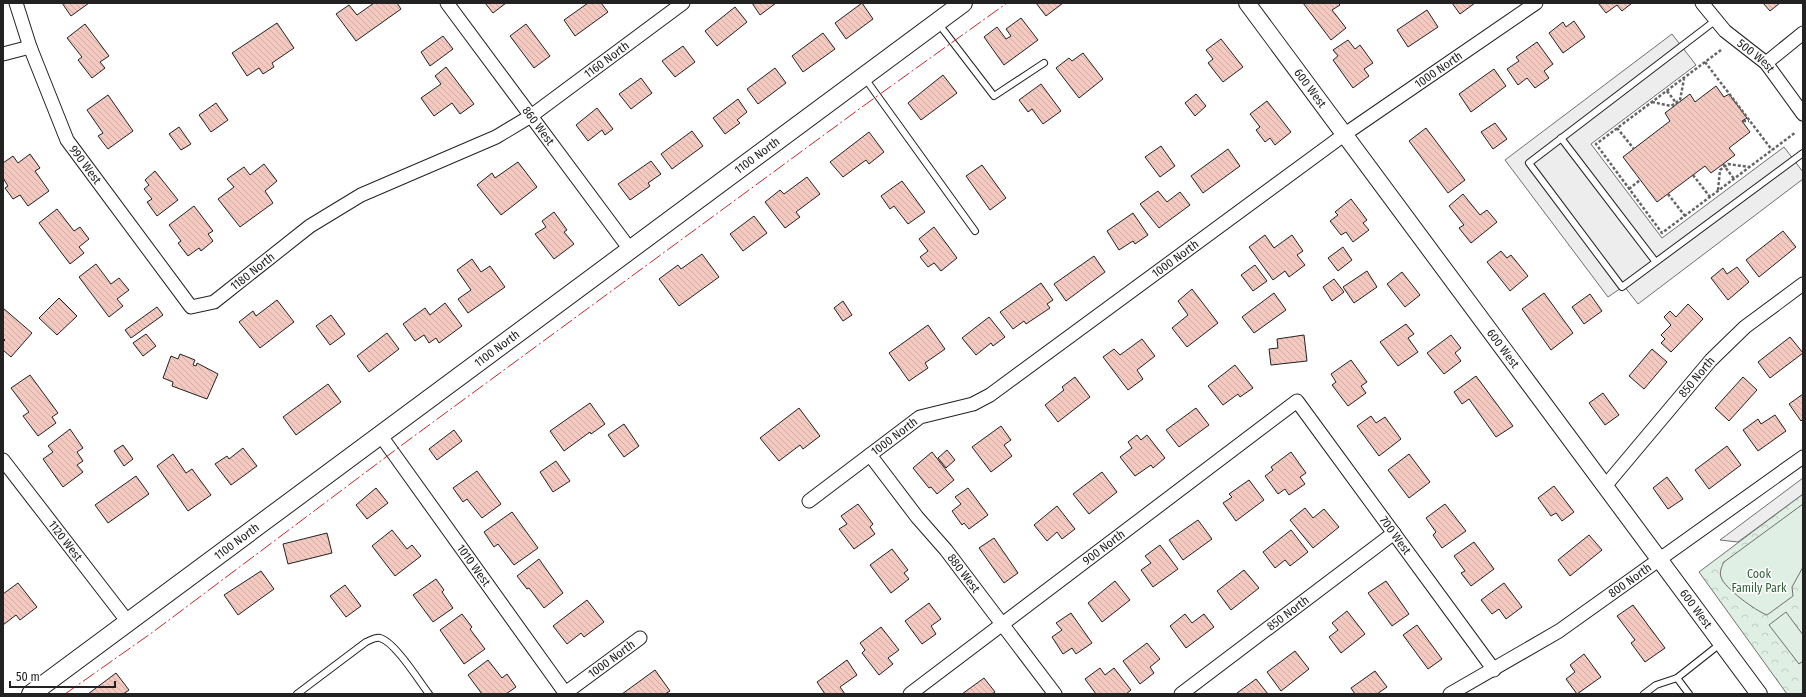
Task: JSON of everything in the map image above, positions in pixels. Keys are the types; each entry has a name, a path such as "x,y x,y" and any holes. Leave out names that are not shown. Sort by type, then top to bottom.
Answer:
{"main road":[{"name":"1100 North","path":"31,694 381,436 629,248 963,3"}],"street":[{"name":"990 West","path":"16,3 30,47 67,140 191,307"},
{"name":"860 West","path":"446,3 629,248"},
{"name":"1160 North","path":"310,226 361,195 496,137 530,116 683,3"},
{"name":"600 West","path":"1247,3 1606,485 1659,560 1759,694"},
{"name":"1000 North","path":"809,501 920,417 973,404 990,395 1345,134 1536,3"},
{"name":"500 West","path":"1702,3 1725,31 1766,63 1803,114"},
{"path":"1766,63 1803,33"},
{"path":"3,54 30,47"},
{"name":"1180 North","path":"191,307 214,302 310,226"},
{"name":"850 North","path":"1606,485 1711,360 1745,326 1803,284"},
{"name":"700 West","path":"1297,401 1494,670"},
{"name":"900 North","path":"910,694 1297,401"},
{"name":"1010 West","path":"381,436 565,694"},
{"name":"880 West","path":"870,455 1055,694"},
{"name":"800 North","path":"1450,694 1494,670 1559,631 1803,457"},
{"name":"1120 West","path":"3,460 128,622"},
{"name":"850 North","path":"1181,694 1394,533"},
{"name":"1000 North","path":"565,694 640,638"}],"lane":[{"path":"1716,20 1528,163 1622,286 1803,152"},
{"path":"937,22 994,96 1044,63"},
{"path":"863,76 975,231"},
{"path":"1561,138 1655,261"},
{"path":"297,694 366,642 373,638 379,638 392,645 429,694"},
{"path":"1644,694 1656,686 1677,678 1721,643"},
{"path":"1677,678 1689,694"}],"path":[{"path":"1721,50 1596,144 1662,233 1796,132"},
{"path":"1705,62 1772,150"},
{"path":"1652,102 1672,106 1677,103 1680,100 1684,78"},
{"path":"1667,91 1677,103"},
{"path":"1726,96 1728,91"},
{"path":"1743,120 1750,121"},
{"path":"1617,128 1634,149"},
{"path":"1718,190 1720,170 1724,166 1728,164 1749,168"},
{"path":"1724,166 1734,179"},
{"path":"1693,175 1710,197"},
{"path":"1629,189 1640,180"},
{"path":"1668,194 1685,216"}],"green space":[{"name":"Cook Family Park","path":"1803,494 1803,694 1787,694 1699,572"},
{"path":"1803,504 1803,567 1792,587 1793,596 1767,615 1748,604 1723,582 1720,573 1721,569 1724,562"},
{"path":"1786,612 1803,635 1803,661 1799,664 1769,625"}],"shaded area":[{"path":"1672,34 1696,65 1591,144 1662,238 1784,147 1803,172 1803,179 1638,304 1624,286 1608,297 1505,160"},
{"path":"1803,478 1803,494 1738,542 1720,540"}],"building":[{"path":"62,3 89,3 71,16"},
{"path":"374,3 397,3 401,9 356,41 336,14 349,5 357,15"},
{"path":"485,3 506,3 493,13"},
{"path":"588,3 601,3 608,12 575,36 564,20"},
{"path":"752,3 776,3 760,15"},
{"path":"862,3 873,19 846,39 835,23"},
{"path":"1036,3 1063,3 1046,16"},
{"path":"1303,3 1338,3 1340,5 1332,10 1346,28 1331,40"},
{"path":"1452,3 1475,3 1460,14"},
{"path":"1598,3 1632,3 1622,11 1617,5 1606,13"},
{"path":"1763,3 1780,3 1770,11"},
{"path":"735,7 747,22 717,46 705,31"},
{"path":"1427,10 1438,27 1408,47 1397,30"},
{"path":"1021,18 1038,40 1004,65 984,37 997,27 1006,39 1011,36 1006,29"},
{"path":"1574,21 1585,37 1563,53 1549,33 1563,22 1566,27"},
{"path":"277,23 294,48 272,63 274,67 263,74 259,68 247,76 232,53"},
{"path":"85,24 109,56 100,62 105,68 92,78 78,60 82,57 67,38"},
{"path":"526,24 550,56 534,68 510,36"},
{"path":"823,33 835,49 803,72 792,56"},
{"path":"443,36 453,49 430,66 421,52"},
{"path":"1221,39 1243,67 1223,82 1208,63 1213,59 1206,50"},
{"path":"1348,40 1355,49 1360,45 1373,63 1364,69 1369,76 1353,88 1333,60 1338,56 1333,50"},
{"path":"1537,42 1553,64 1544,71 1549,78 1535,88 1527,78 1518,85 1507,69 1519,61 1516,57"},
{"path":"683,46 695,62 675,77 662,61"},
{"path":"1083,53 1103,79 1079,98 1056,68 1069,58 1072,61"},
{"path":"446,67 474,104 460,114 452,103 434,116 421,98 441,84 435,76"},
{"path":"775,68 786,83 758,104 747,89"},
{"path":"1494,69 1506,86 1471,112 1459,94"},
{"path":"943,75 957,93 921,120 908,103"},
{"path":"641,78 652,93 631,109 619,94"},
{"path":"1041,84 1061,111 1043,124 1032,109 1028,112 1019,100"},
{"path":"1716,86 1724,97 1729,94 1747,118 1742,121 1750,132 1729,148 1735,155 1711,173 1705,166 1657,202 1623,157 1670,121 1665,113 1690,94 1695,102"},
{"path":"1196,94 1206,106 1195,116 1185,103"},
{"path":"108,95 133,131 108,149 98,136 103,133 87,110"},
{"path":"738,99 747,112 737,120 740,123 725,134 713,118"},
{"path":"1267,101 1291,132 1275,145 1270,138 1265,142 1256,130 1260,127 1250,114"},
{"path":"216,103 228,120 211,132 199,115"},
{"path":"597,108 613,129 605,135 602,130 588,141 576,125"},
{"path":"1495,123 1507,139 1493,149 1481,132"},
{"path":"179,127 191,144 181,150 169,134"},
{"path":"1426,128 1465,180 1448,193 1409,141"},
{"path":"692,131 703,146 672,169 661,154"},
{"path":"869,132 884,152 869,164 866,160 843,177 830,162"},
{"path":"1161,146 1175,166 1160,177 1145,157"},
{"path":"1228,149 1240,166 1203,193 1191,176"},
{"path":"30,154 40,168 35,171 49,191 28,206 20,195 13,199 5,188 8,186 3,178 3,163 13,156 18,163"},
{"path":"651,161 661,174 648,183 650,186 630,200 618,184"},
{"path":"518,162 537,187 501,215 477,185 492,173 495,178"},
{"path":"264,164 277,181 265,191 273,203 240,227 218,199 234,187 227,179 244,167 250,175"},
{"path":"982,165 1006,198 990,210 966,176"},
{"path":"155,171 178,200 157,216 147,202 152,199 144,189 149,185 145,180"},
{"path":"807,177 820,194 796,212 800,217 785,228 765,202 780,190 784,194"},
{"path":"902,181 925,212 908,224 894,206 890,209 881,196"},
{"path":"1158,191 1167,202 1180,192 1190,205 1159,228 1140,204"},
{"path":"1463,194 1480,215 1487,210 1497,222 1471,243 1459,228 1464,225 1449,206"},
{"path":"1351,199 1367,220 1363,223 1369,230 1353,242 1346,232 1341,235 1330,221 1338,215 1335,212"},
{"path":"194,206 213,231 208,234 213,241 201,251 199,248 188,256 178,243 181,241 169,225"},
{"path":"57,209 74,231 80,227 89,239 79,247 84,253 70,264 39,223"},
{"path":"554,212 567,230 564,232 574,244 554,259 535,234 546,227 542,221"},
{"path":"1133,213 1148,235 1135,244 1133,241 1119,250 1107,231"},
{"path":"754,216 767,233 743,251 730,234"},
{"path":"934,227 957,258 941,271 934,263 928,267 920,257 928,251 919,239"},
{"path":"1783,231 1796,247 1759,277 1746,260"},
{"path":"1265,235 1274,248 1292,235 1303,251 1297,255 1305,265 1289,277 1285,271 1273,280 1249,247"},
{"path":"1343,247 1352,260 1338,271 1328,258"},
{"path":"1501,251 1507,258 1511,255 1528,276 1510,291 1487,262"},
{"path":"702,254 719,277 679,306 659,279 678,265 681,269"},
{"path":"1094,256 1105,272 1066,301 1054,284"},
{"path":"472,259 481,272 490,266 505,287 468,313 458,299 471,290 457,270"},
{"path":"96,264 111,284 119,278 129,290 117,299 123,306 109,317 79,277"},
{"path":"1255,265 1267,281 1253,291 1241,275"},
{"path":"1737,267 1749,282 1728,300 1711,278 1723,268 1727,274"},
{"path":"1367,271 1377,287 1354,303 1343,287"},
{"path":"1402,272 1420,295 1405,307 1387,284"},
{"path":"1334,279 1344,292 1332,301 1323,287"},
{"path":"1041,283 1053,300 1047,304 1050,308 1026,324 1024,321 1013,329 1000,312"},
{"path":"1192,289 1218,323 1187,347 1172,328 1188,315 1178,301"},
{"path":"1274,293 1286,310 1254,333 1242,317"},
{"path":"1544,293 1573,333 1551,350 1522,309"},
{"path":"1590,294 1602,311 1584,324 1572,307"},
{"path":"59,298 77,316 57,335 39,318"},
{"path":"277,300 294,322 260,348 239,322 253,311 256,316"},
{"path":"843,301 852,315 843,321 834,308"},
{"path":"445,303 462,326 439,343 436,338 429,343 424,335 415,341 403,324 425,308 430,315"},
{"path":"1688,304 1703,319 1671,352 1661,343 1665,339 1661,335 1671,325 1664,317 1670,311 1676,317"},
{"path":"157,307 163,315 131,338 125,330"},
{"path":"3,308 32,333 11,357 3,350 3,342 5,340 3,338"},
{"path":"331,315 345,334 330,345 316,326"},
{"path":"989,317 1005,337 993,346 991,343 976,355 962,338"},
{"path":"1406,324 1414,334 1408,338 1418,352 1398,366 1380,342"},
{"path":"928,325 945,349 925,363 928,368 909,381 889,353"},
{"path":"387,333 399,349 369,372 357,356"},
{"path":"146,334 156,346 143,356 133,343"},
{"path":"1304,335 1307,361 1271,365 1269,349 1278,348 1277,339"},
{"path":"1451,335 1461,348 1455,353 1461,361 1444,374 1427,353"},
{"path":"1790,337 1803,353 1770,378 1758,362"},
{"path":"1142,339 1155,356 1137,370 1143,379 1128,390 1103,357 1114,349 1120,355"},
{"path":"1652,349 1667,362 1644,389 1629,376"},
{"path":"180,354 195,360 193,365 196,366 197,363 218,374 207,399 172,386 173,382 163,378 171,356 178,359"},
{"path":"1351,360 1367,382 1361,386 1366,393 1348,406 1332,385 1336,382 1331,374"},
{"path":"1235,365 1253,388 1240,397 1238,394 1223,405 1208,386"},
{"path":"30,375 58,413 52,417 56,423 38,436 23,416 29,412 11,388"},
{"path":"1476,376 1513,426 1496,437 1469,399 1462,404 1454,392"},
{"path":"1075,377 1090,397 1058,422 1045,405 1064,390 1062,387"},
{"path":"1743,377 1757,390 1729,421 1715,408"},
{"path":"328,384 341,402 296,435 283,417"},
{"path":"1603,393 1619,415 1605,425 1589,403"},
{"path":"1803,394 1803,419 1801,421 1789,404"},
{"path":"590,403 605,424 591,434 590,432 564,451 550,431"},
{"path":"799,408 820,436 803,449 800,445 779,461 760,438"},
{"path":"1196,408 1209,425 1179,447 1166,430"},
{"path":"1775,415 1786,431 1758,451 1743,430 1758,419 1761,424"},
{"path":"1371,416 1376,423 1385,417 1401,439 1379,456 1357,426"},
{"path":"624,424 639,446 624,457 608,435"},
{"path":"1001,426 1011,440 1004,445 1012,456 991,472 972,447"},
{"path":"70,429 83,448 77,452 83,461 77,465 83,472 63,487 43,459 53,452 48,446"},
{"path":"454,430 462,441 437,460 429,449"},
{"path":"1137,435 1141,440 1147,435 1165,458 1153,468 1151,465 1135,476 1120,457 1132,448 1128,442"},
{"path":"123,445 133,459 124,466 114,451"},
{"path":"1727,446 1741,465 1709,489 1695,470"},
{"path":"243,448 257,466 231,485 215,464 227,456 229,459"},
{"path":"947,450 955,460 946,468 938,458"},
{"path":"932,452 954,480 937,494 931,487 929,488 913,468"},
{"path":"1291,452 1306,473 1300,477 1305,484 1289,495 1285,489 1278,494 1265,476 1273,470 1271,467"},
{"path":"173,454 186,473 192,469 211,495 188,511 157,466"},
{"path":"1409,454 1430,482 1409,498 1388,470"},
{"path":"556,461 570,481 553,492 540,472"},
{"path":"477,471 501,504 482,518 467,499 463,502 453,488"},
{"path":"1102,472 1117,492 1089,514 1073,494"},
{"path":"136,476 149,494 108,523 95,505"},
{"path":"1667,477 1683,499 1668,509 1653,488"},
{"path":"1249,480 1264,500 1236,521 1223,503 1232,497 1229,494"},
{"path":"1554,486 1574,512 1562,521 1556,513 1551,516 1538,498"},
{"path":"376,488 388,503 367,519 356,505"},
{"path":"968,488 988,515 969,529 964,523 962,525 952,511 961,504 955,497"},
{"path":"858,504 873,524 870,527 875,534 854,549 839,529 847,524 841,516"},
{"path":"1445,504 1466,531 1442,548 1433,535 1436,532 1426,518"},
{"path":"1057,506 1075,529 1062,539 1057,532 1047,541 1034,525"},
{"path":"1305,508 1313,518 1324,509 1339,527 1313,548 1290,520"},
{"path":"512,512 538,548 514,565 498,544 494,547 484,532"},
{"path":"1198,520 1212,539 1183,560 1169,540"},
{"path":"392,530 407,549 412,545 421,556 395,576 372,546"},
{"path":"1291,530 1308,552 1290,566 1285,560 1275,568 1263,552"},
{"path":"327,533 332,553 288,564 283,544"},
{"path":"1589,535 1602,550 1570,576 1558,560"},
{"path":"994,538 1018,573 1004,583 979,548"},
{"path":"1474,542 1494,569 1471,586 1461,573 1465,571 1454,556"},
{"path":"1160,545 1178,569 1153,587 1141,570 1151,563 1145,556"},
{"path":"892,549 908,570 904,573 909,579 891,593 870,565"},
{"path":"539,559 563,593 544,608 529,588 527,589 517,576"},
{"path":"1244,570 1259,588 1231,610 1217,591"},
{"path":"261,571 274,589 238,615 224,595"},
{"path":"436,579 444,590 442,592 453,608 433,622 413,595"},
{"path":"1115,581 1130,600 1102,622 1088,603"},
{"path":"1386,581 1409,614 1392,626 1368,593"},
{"path":"18,583 37,607 20,620 16,615 3,625 3,594"},
{"path":"1504,583 1522,607 1506,619 1499,609 1492,614 1481,600"},
{"path":"345,585 361,606 346,617 330,596"},
{"path":"587,600 604,622 584,637 581,633 567,644 553,626"},
{"path":"929,603 941,619 931,626 936,634 922,644 905,621"},
{"path":"1633,605 1665,648 1645,662 1631,643 1635,640 1617,616"},
{"path":"1347,611 1365,634 1341,653 1329,637 1338,630 1332,623"},
{"path":"1071,613 1092,643 1076,654 1072,648 1063,654 1052,637 1062,630 1056,623"},
{"path":"462,614 472,627 470,629 485,649 464,664 440,630"},
{"path":"1185,614 1192,623 1204,614 1214,627 1186,648 1170,626"},
{"path":"1417,625 1442,659 1428,669 1403,635"},
{"path":"881,627 899,650 888,658 893,664 879,675 862,653 865,650 860,643"},
{"path":"1147,643 1160,659 1150,667 1154,673 1140,684 1123,661"},
{"path":"1295,651 1309,669 1281,691 1267,672"},
{"path":"1584,654 1601,677 1577,694 1566,679 1575,672 1570,665"},
{"path":"488,660 502,678 507,674 516,687 506,694 482,694 468,675"},
{"path":"847,660 857,675 840,687 845,694 825,694 817,682"},
{"path":"1100,668 1105,675 1114,668 1131,690 1126,694 1096,694 1085,679"},
{"path":"655,670 670,691 665,694 622,694"},
{"path":"1375,671 1387,687 1377,694 1355,694 1351,688"},
{"path":"116,673 129,690 123,694 88,694"},
{"path":"984,678 995,692 992,694 962,694"},
{"path":"1256,679 1268,694 1237,694 1237,693"}],"power":[{"path":"65,694 153,632 406,442 862,107 1007,3"}]}
